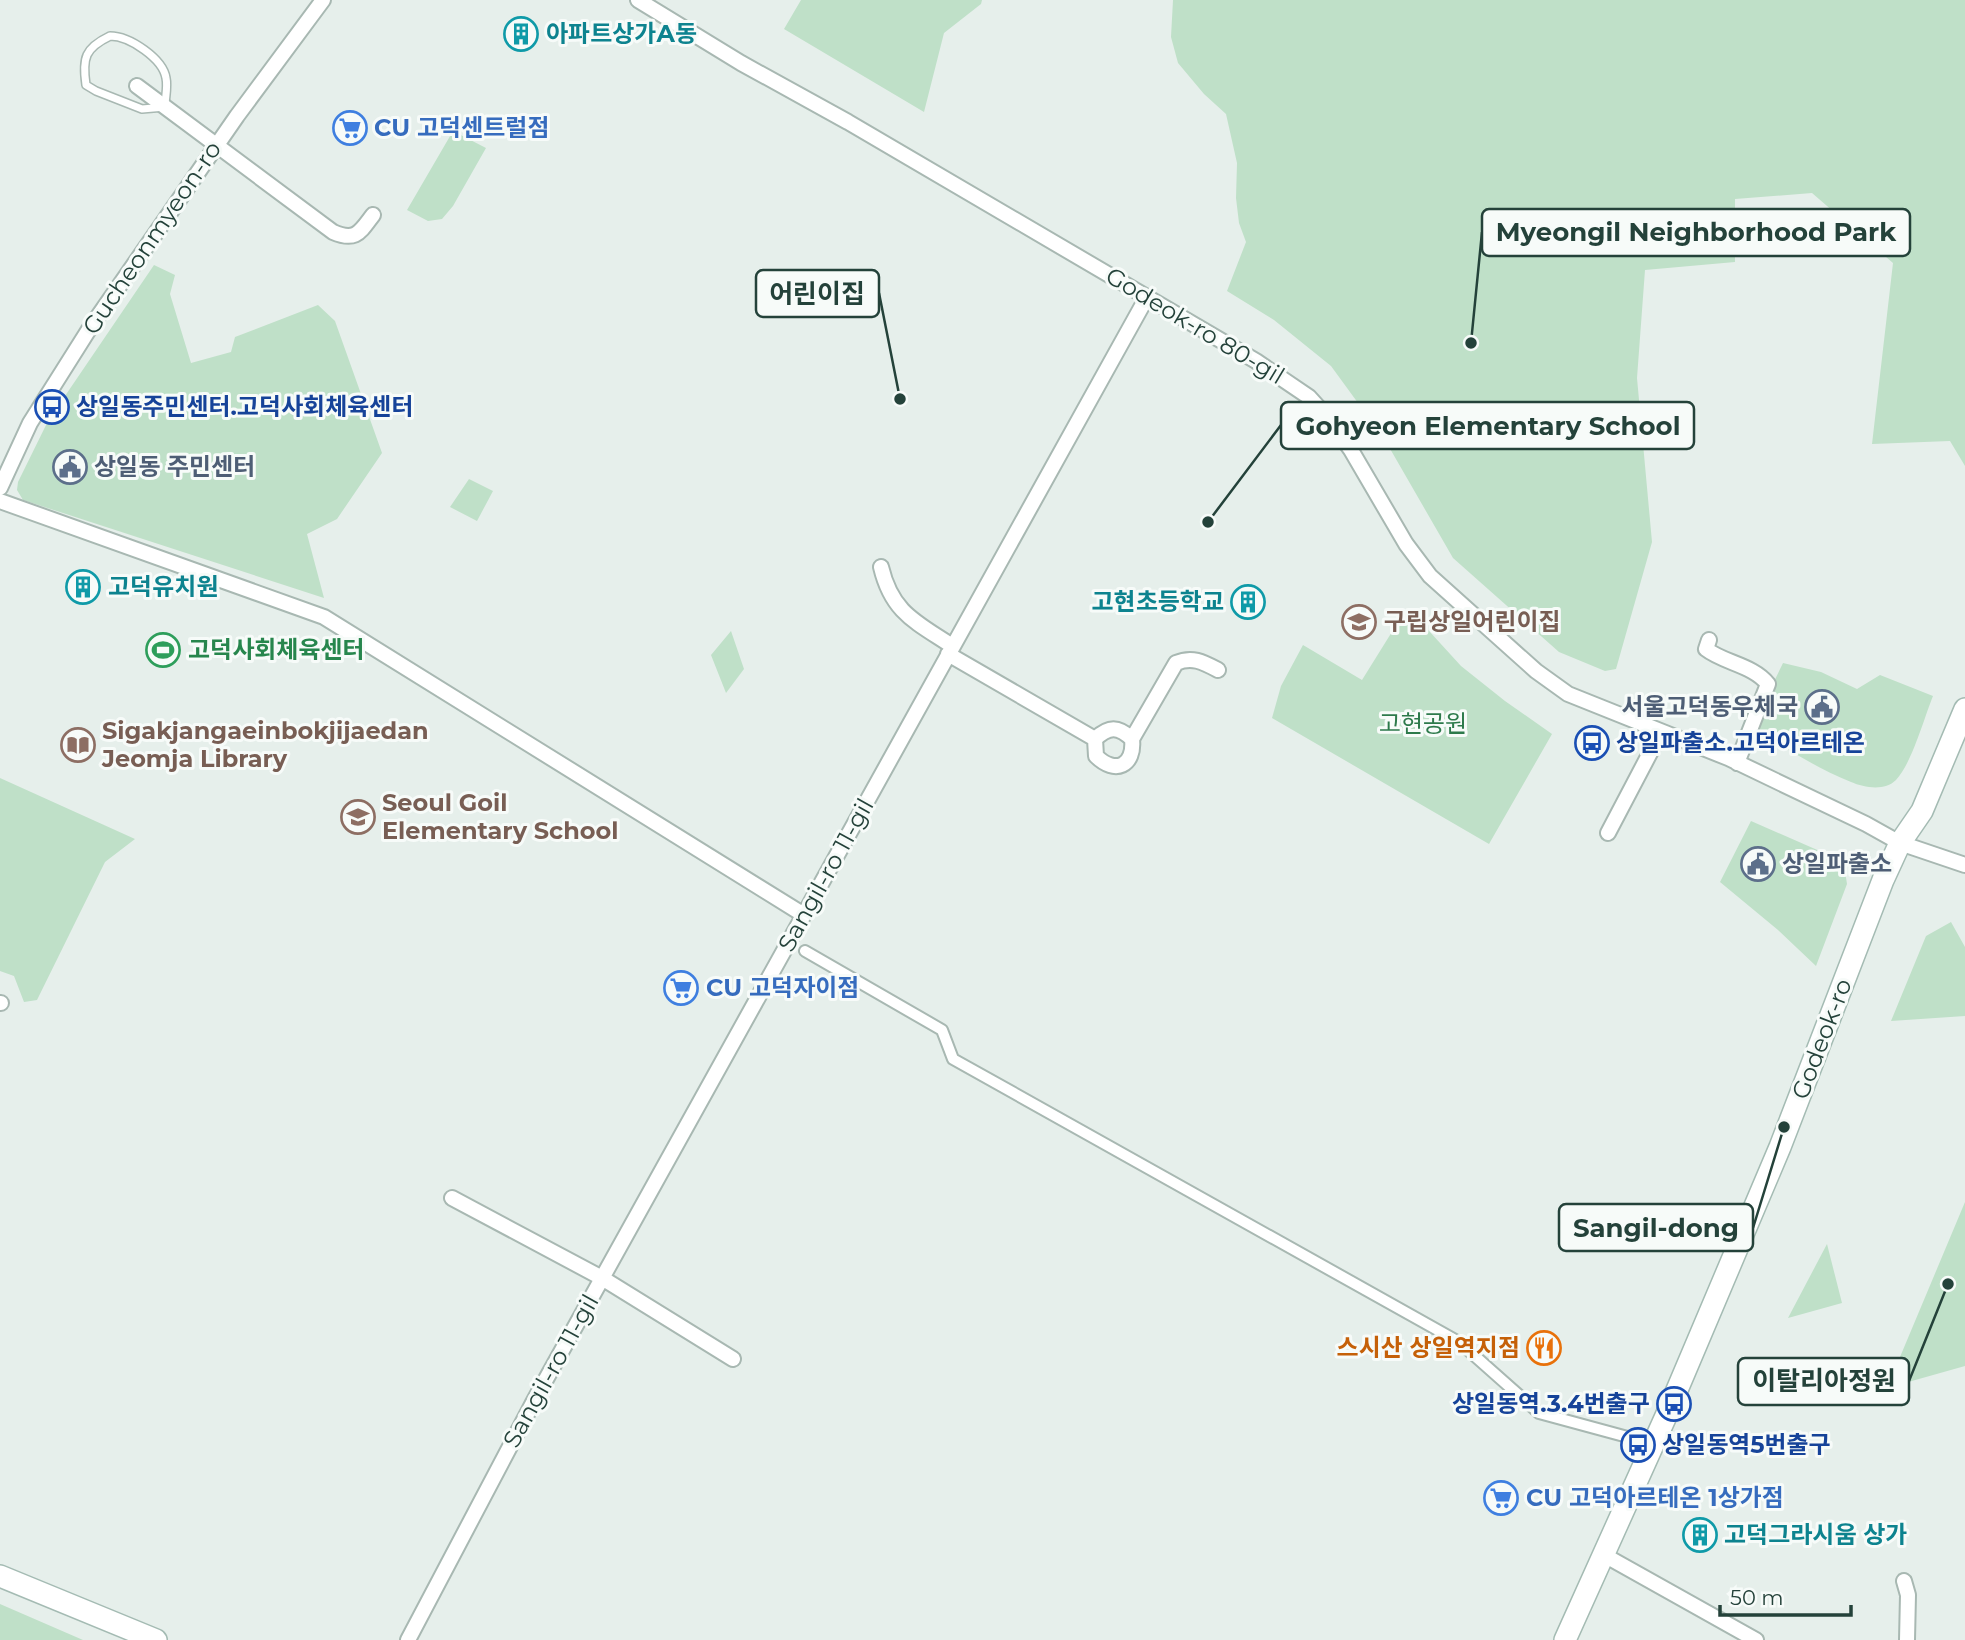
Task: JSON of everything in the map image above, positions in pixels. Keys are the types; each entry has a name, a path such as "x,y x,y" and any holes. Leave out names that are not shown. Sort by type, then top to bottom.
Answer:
{"main road":[{"name":"Godeok-ro","path":"1565,1640 1780,1147 1883,880 1900,843 1922,811 1965,709"},
{"path":"0,1576 156,1640"}],"street":[{"name":"Gucheonmyeon-ro","path":"0,488 30,423 74,354 216,145 323,0"},
{"name":"Godeok-ro 80-gil","path":"638,0 741,63 855,126 1256,360 1309,397 1351,450 1406,544 1430,576 1536,671 1568,694 1737,763 1900,843 1965,865"},
{"path":"137,86 317,221 346,237 359,233 373,215"},
{"name":"Sangil-ro 11-gil","path":"408,1640 535,1399 1147,297"},
{"path":"0,501 324,617 804,915"},
{"path":"881,568 885,584 898,608 911,619 950,650 1095,739"},
{"path":"1709,640 1706,649 1714,655 1762,676 1768,684 1737,763"},
{"path":"1095,739 1096,756 1106,765 1118,767 1128,760 1133,751 1132,739 1176,663 1185,659 1199,660 1218,670"},
{"path":"1095,739 1104,731 1112,729 1123,730 1132,739"},
{"path":"1608,833 1661,732"},
{"path":"805,951 942,1030 953,1059 1459,1342 1539,1413 1634,1438"},
{"path":"452,1198 602,1278 733,1359"},
{"path":"1604,1555 1756,1640"},
{"path":"1905,1581 1908,1595 1907,1640"}],"lane":[{"path":"110,36 118,36 151,55 166,76 165,107 142,109 86,85 83,66 87,53 98,42 110,36"}],"green space":[{"path":"801,0 982,0 981,4 944,33 924,112 784,29"},
{"path":"1173,0 1965,0 1965,466 1950,441 1872,444 1893,263 1812,193 1735,199 1735,262 1645,270 1637,378 1652,542 1616,669 1605,671 1559,652 1453,558 1385,440 1331,366 1274,320 1227,291 1246,242 1239,223 1236,198 1237,163 1226,114 1204,94 1178,63 1171,37"},
{"path":"453,131 486,148 453,206 442,219 428,221 407,210"},
{"path":"154,265 175,275 170,294 191,363 231,352 235,337 318,305 335,321 382,453 337,519 307,534 324,598 23,500 17,490 18,482 48,421"},
{"path":"469,479 493,491 477,521 450,507"},
{"name":"고현공원","path":"1409,609 1461,666 1552,734 1489,844 1272,718 1281,686 1303,645 1362,680"},
{"path":"731,631 744,669 726,693 711,655"},
{"path":"1783,663 1821,672 1857,689 1880,675 1933,696 1912,752 1896,780 1881,787 1857,784 1825,770 1751,729"},
{"path":"0,778 135,839 105,862 37,1000 24,1002 14,976 0,971"},
{"path":"1751,821 1831,856 1844,865 1847,884 1816,966 1720,882"},
{"path":"1951,922 1965,947 1965,1016 1891,1021 1926,936"},
{"path":"1965,1202 1965,1366 1887,1388"},
{"path":"1827,1244 1842,1303 1788,1318"},
{"path":"0,1604 83,1640 0,1640"}],"place":[{"name":"아파트상가A동","path":"521,34"},
{"name":"CU 고덕센트럴점","path":"350,128"},
{"name":"Myeongil Neighborhood Park","path":"1471,343"},
{"name":"어린이집","path":"900,399"},
{"name":"상일동주민센터.고덕사회체육센터","path":"52,407"},
{"name":"상일동 주민센터","path":"70,467"},
{"name":"Gohyeon Elementary School","path":"1208,522"},
{"name":"고덕유치원","path":"83,587"},
{"name":"고현초등학교","path":"1248,602"},
{"name":"구립상일어린이집","path":"1359,622"},
{"name":"고덕사회체육센터","path":"163,650"},
{"name":"서울고덕동우체국","path":"1822,707"},
{"name":"상일파출소.고덕아르테온","path":"1592,743"},
{"name":"Sigakjangaeinbokjijaedan Jeomja Library","path":"78,745"},
{"name":"Seoul Goil Elementary School","path":"358,817"},
{"name":"상일파출소","path":"1758,864"},
{"name":"CU 고덕자이점","path":"681,988"},
{"name":"Sangil-dong","path":"1784,1127"},
{"name":"이탈리아정원","path":"1948,1284"},
{"name":"스시산 상일역지점","path":"1544,1348"},
{"name":"상일동역.3.4번출구","path":"1674,1404"},
{"name":"상일동역5번출구","path":"1638,1445"},
{"name":"CU 고덕아르테온 1상가점","path":"1501,1498"},
{"name":"고덕그라시움 상가","path":"1700,1535"}]}
